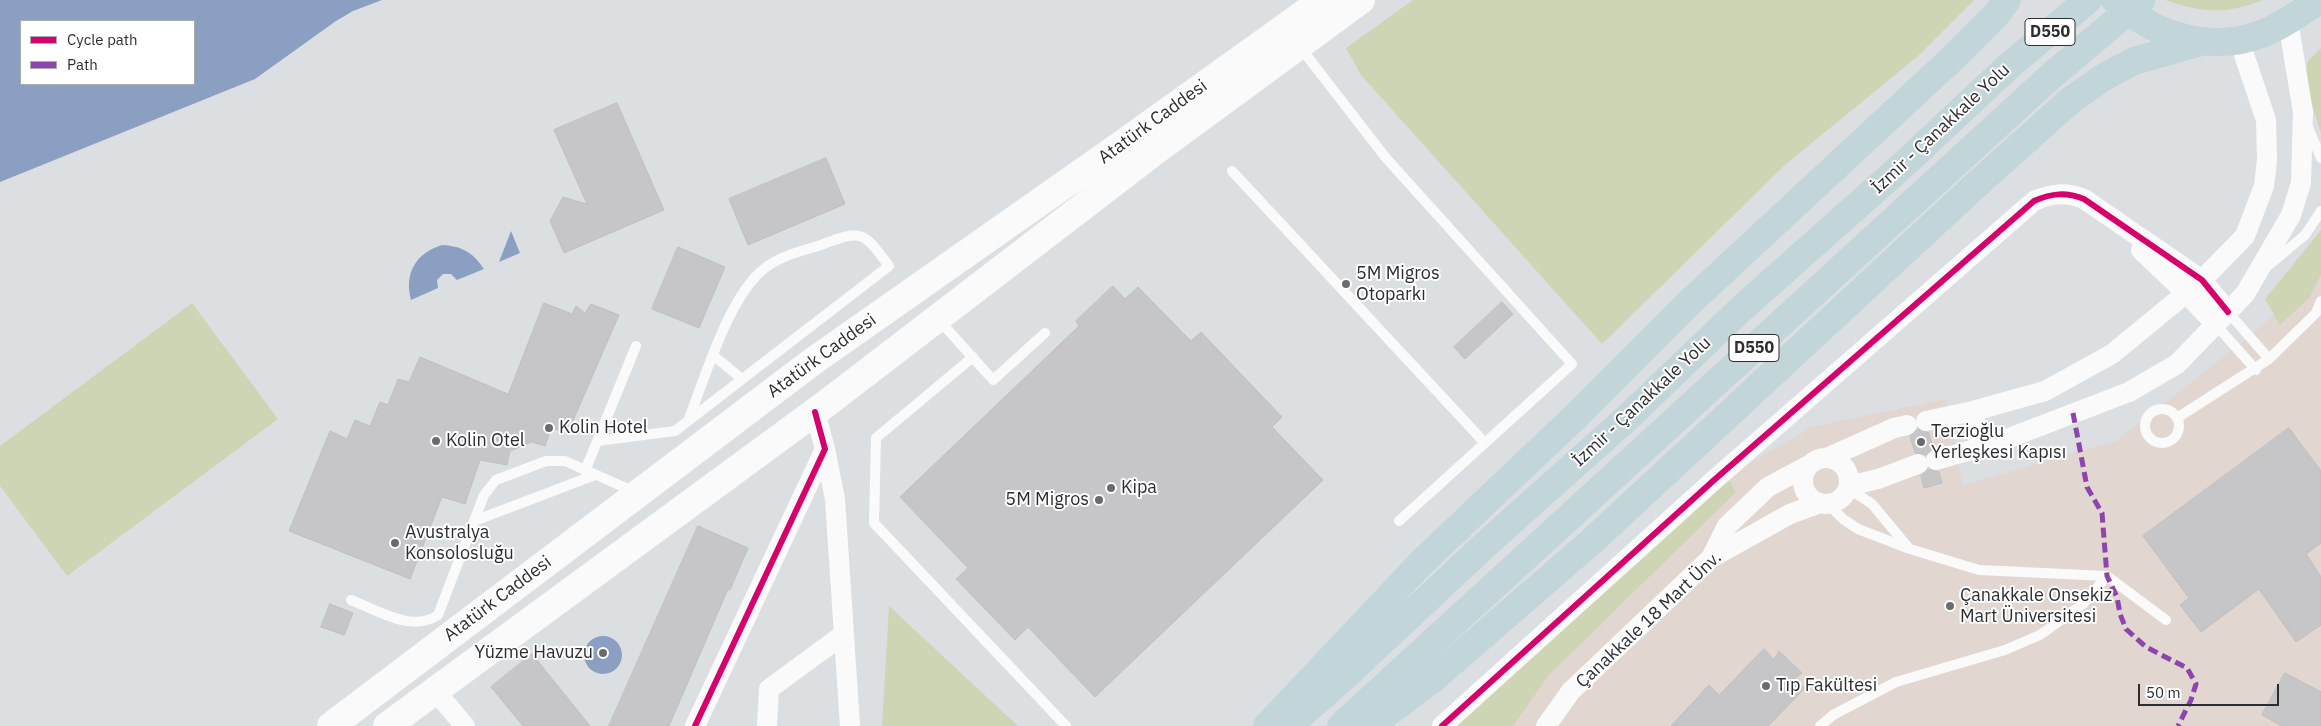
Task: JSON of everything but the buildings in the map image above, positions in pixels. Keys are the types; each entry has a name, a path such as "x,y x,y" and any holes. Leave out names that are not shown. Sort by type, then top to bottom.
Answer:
{"highway":[{"path":"1267,726 1420,564 1576,416 1690,302 1955,56 1996,15 2007,0"},
{"name":"İzmir - Çanakkale Yolu","path":"1288,726 1343,678 1486,544 1627,418 1741,309 1903,165 2011,64 2088,0"},
{"path":"2116,0 2130,14 2168,34 2201,42"},
{"name":"İzmir - Çanakkale Yolu","path":"1341,726 2028,97 2141,0"},
{"path":"1370,726 1434,678 1592,541 1976,185 2071,100 2104,76 2134,62 2201,42 2239,40 2263,34 2288,21 2319,0"}],"main road":[{"name":"Atatürk Caddesi","path":"387,726 815,412 1154,152 1292,37 1323,0"},
{"name":"Atatürk Caddesi","path":"331,726 788,380 1292,37 1361,0"},
{"path":"788,380 815,412"},
{"path":"638,493 665,522"}],"street":[{"path":"1848,487 1927,462 1980,448 2129,392 2177,364 2222,319 2245,294 2291,214 2301,184 2303,116 2288,21"},
{"path":"1711,558 1727,526 1768,487 1818,461 1894,428 1973,411 2045,391 2112,354 2202,280 2245,236 2264,186 2267,160 2266,120 2239,40"},
{"path":"1442,726 1713,481 2034,201 2045,196 2066,194 2092,204 2202,280 2222,319"},
{"path":"2092,204 2186,293 2222,319"},
{"path":"1973,411 1980,448"},
{"path":"815,412 835,499 850,726"},
{"path":"695,726 825,449"},
{"path":"1835,460 1846,470 1848,487 1841,499 1824,504 1807,494 1803,487 1803,479 1818,461 1835,460"},
{"name":"Çanakkale 18 Mart Ünv.","path":"1546,726 1571,691 1711,558 1790,514 1824,504"},
{"path":"767,726 770,689 844,634"},
{"path":"436,691 464,726"}],"lane":[{"path":"1292,37 1386,158 1572,364 1399,521"},
{"path":"2303,116 2321,158"},
{"path":"1232,171 1485,443"},
{"path":"2256,275 2305,235 2321,211"},
{"path":"598,441 675,431 889,266 871,242 864,237 849,234 774,262 765,268 742,294 688,420"},
{"path":"2177,418 2256,370 2316,313 2321,302"},
{"path":"938,318 993,380 1045,333"},
{"path":"2222,319 2269,359"},
{"path":"2222,319 2256,370"},
{"path":"590,473 598,441 636,346"},
{"path":"714,356 742,379"},
{"path":"973,357 876,438 874,523 1066,726"},
{"path":"351,600 406,621 421,622 434,618 438,615 484,495 496,480 546,461 566,461 638,493"},
{"path":"474,521 590,473"},
{"path":"1848,487 1872,504 1910,549"},
{"path":"1824,504 1858,529 1910,549 1979,570 2107,576 2166,620"},
{"path":"1820,726 1833,715 1896,682 2005,650 2040,635 2083,604 2107,576"}],"shaded area":[{"name":"Çanakkale Onsekiz Mart Üniversitesi","path":"2321,270 2321,726 1436,726 1743,467 1811,427 1946,399 1963,485 2116,441 2254,333"}],"green space":[{"path":"1413,0 1974,0 1917,57 1786,164 1602,344 1361,75 1346,48"},
{"path":"2165,0 2263,0 2225,10 2203,10"},
{"path":"2321,48 2321,133 2304,80 2308,61"},
{"path":"2321,230 2321,275 2310,297 2280,325 2265,299"},
{"path":"192,303 278,419 67,576 0,486 0,446"},
{"path":"1728,478 1736,492 1549,675 1513,726 1453,726"},
{"path":"889,606 1018,726 882,726"}],"water":[{"path":"0,0 382,0 353,11 336,21 255,79 0,182"},
{"path":"511,231 520,253 499,262"},
{"path":"442,245 466,251 484,269 457,280 451,274 443,274 437,280 438,288 411,300 409,281 414,265 425,253"},
{"name":"Yüzme Havuzu","path":"603,636 617,641 622,655 617,669 603,674 589,669 584,655 589,641"}],"marked path":[{"path":"2073,413 2087,487 2102,513 2107,576 2117,597 2120,614 2126,629 2146,647 2187,668 2196,684 2191,700 2178,726"}],"cycle path":[{"path":"1442,726 1713,481 2034,201 2059,194 2084,199 2202,280 2228,312"},
{"path":"695,726 825,449 815,412"}],"place":[{"name":"5M Migros Otoparkı","path":"1346,284"},
{"name":"Kolin Hotel","path":"549,428"},
{"name":"Kolin Otel","path":"436,441"},
{"name":"Terzioğlu Yerleşkesi Kapısı","path":"1921,442"},
{"name":"Kipa","path":"1111,488"},
{"name":"5M Migros","path":"1099,500"},
{"name":"Avustralya Konsolosluğu","path":"395,543"},
{"name":"Çanakkale Onsekiz Mart Üniversitesi","path":"1950,606"},
{"name":"Yüzme Havuzu","path":"603,653"},
{"name":"Tıp Fakültesi","path":"1766,686"}]}
